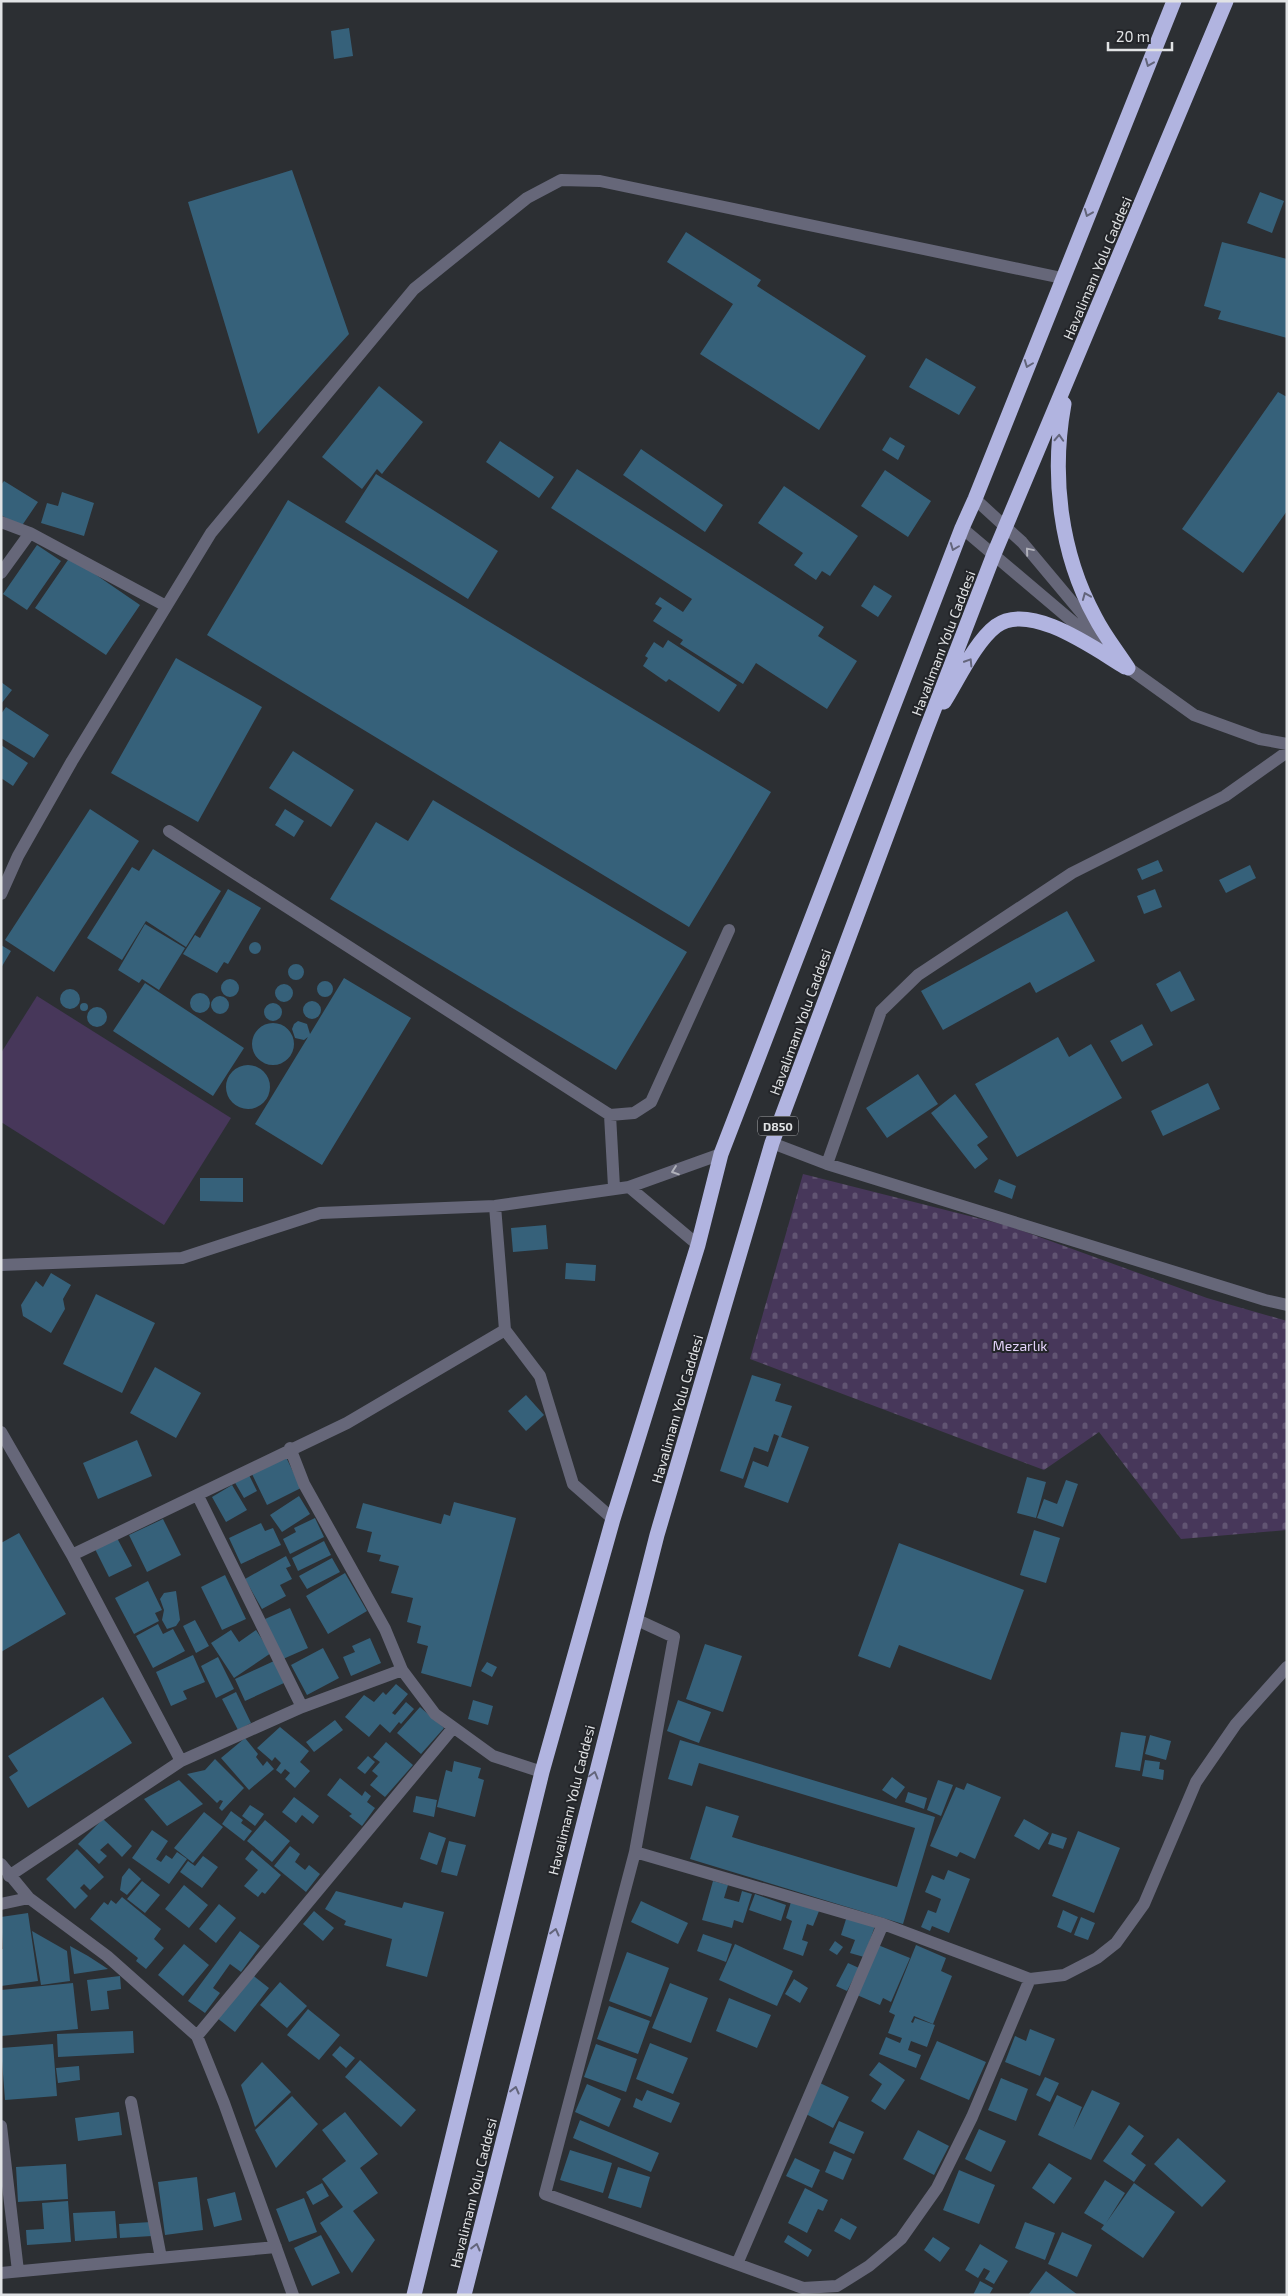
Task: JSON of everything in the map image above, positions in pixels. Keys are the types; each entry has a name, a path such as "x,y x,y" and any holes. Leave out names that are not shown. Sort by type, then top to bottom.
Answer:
{"highway":[{"name":"Havalimanı Yolu Caddesi","path":"414,2295 542,1772 613,1519 698,1245 721,1154 962,528 1174,1"},
{"name":"Havalimanı Yolu Caddesi","path":"464,2295 634,1620 772,1143 994,554 1226,1"},
{"path":"1070,374 1058,435 1058,497 1074,567 1094,616 1128,668"},
{"path":"925,733 982,641 997,625 1019,618 1055,626 1128,668"}],"street":[{"path":"1,894 18,856 72,761 210,533 414,290 527,198 561,180 600,181 1062,278"},
{"path":"975,499 1022,542 1128,668"},
{"path":"1,522 30,533 166,606"},
{"path":"962,528 1128,668 1194,715 1260,739 1287,744"},
{"path":"1,573 30,533"},
{"path":"827,1164 881,1011 918,975 1072,873 1225,796 1287,752"},
{"path":"169,830 610,1115 634,1114 651,1102 729,930"},
{"path":"610,1115 614,1188"},
{"path":"772,1143 827,1164 1287,1305"},
{"path":"1,1265 182,1258 320,1213 495,1206 629,1187 721,1154"},
{"path":"629,1187 698,1245"},
{"path":"495,1206 505,1330 540,1376 573,1484 613,1519"},
{"path":"72,1555 198,1496 290,1448 347,1422 505,1330"},
{"path":"1,1432 72,1555 181,1761"},
{"path":"290,1448 304,1484 386,1629 402,1670 435,1714 493,1756 542,1772"},
{"path":"1,1458 12,1449"},
{"path":"198,1496 302,1707"},
{"path":"634,1620 674,1637 634,1852 545,2194 803,2288 837,2286 869,2266 901,2239 937,2188 972,2117 1030,1979"},
{"path":"634,1852 883,1924 1030,1979 1064,1975 1097,1958 1116,1943 1144,1904 1196,1782 1236,1724 1287,1667"},
{"path":"9,1876 181,1761 302,1707 402,1670"},
{"path":"197,2036 453,1728"},
{"path":"1,1864 29,1898 107,1956 197,2036 224,2103 293,2295"},
{"path":"1,1904 29,1898"},
{"path":"737,2264 883,1924"},
{"path":"131,2102 161,2258"},
{"path":"1,2126 18,2271"},
{"path":"1,2273 276,2247"}],"green space":[{"path":"37,996 231,1118 164,1225 1,1122 1,1053"},
{"name":"Mezarlık","path":"803,1174 1009,1226 1207,1298 1287,1321 1287,1530 1181,1539 1099,1432 1044,1470 750,1359"}],"building":[{"path":"349,28 353,56 334,59 331,31"},
{"path":"292,170 349,334 258,434 188,202"},
{"path":"1260,192 1284,201 1272,233 1247,223"},
{"path":"686,232 761,280 757,286 866,356 819,430 700,354 733,304 667,262"},
{"path":"1222,242 1287,259 1287,338 1218,319 1221,311 1204,306"},
{"path":"926,358 976,387 959,415 909,387"},
{"path":"379,386 423,422 382,474 377,469 362,489 322,457"},
{"path":"1278,392 1287,397 1287,511 1243,573 1182,529"},
{"path":"890,437 905,446 898,460 882,450"},
{"path":"500,441 554,477 539,498 486,462"},
{"path":"641,449 723,505 705,532 623,475"},
{"path":"577,469 824,627 818,636 857,661 827,709 756,663 743,684 680,644 683,640 653,621 662,608 655,604 660,597 683,612 692,599 551,508"},
{"path":"885,470 931,501 908,537 861,506"},
{"path":"376,474 498,551 468,599 345,522"},
{"path":"4,481 38,502 21,527 1,515 1,485"},
{"path":"784,486 858,536 830,576 822,571 816,580 794,565 803,553 758,523"},
{"path":"62,492 94,503 84,536 41,523 47,503 58,506"},
{"path":"288,500 771,792 689,927 207,635"},
{"path":"37,545 61,561 27,610 3,594"},
{"path":"70,557 140,605 106,655 35,608"},
{"path":"874,585 892,596 878,617 861,606"},
{"path":"668,640 737,685 719,712 669,679 666,682 643,666 648,658 645,656 654,642 663,648"},
{"path":"176,658 262,707 198,822 111,773"},
{"path":"1,682 12,690 1,704"},
{"path":"6,707 49,735 34,758 1,738 1,714"},
{"path":"1,745 28,763 13,786 1,778"},
{"path":"293,751 354,790 331,827 269,788"},
{"path":"433,800 687,952 616,1070 330,899 376,822 408,841"},
{"path":"90,809 139,841 54,972 5,940"},
{"path":"285,809 304,821 294,837 275,825"},
{"path":"153,849 221,891 186,947 146,921 122,960 87,938 132,867 139,871"},
{"path":"1158,860 1163,871 1142,880 1137,869"},
{"path":"1250,865 1256,878 1226,893 1219,880"},
{"path":"228,889 261,908 228,964 224,962 217,973 183,954 195,935 200,938"},
{"path":"1155,889 1162,907 1144,914 1137,896"},
{"path":"1067,911 1095,961 1036,993 1030,982 943,1030 921,991"},
{"path":"145,924 185,948 159,990 142,979 139,983 118,970"},
{"path":"257,942 260,943 260,953 253,954 250,953 249,946 250,943"},
{"path":"1,945 11,951 1,968"},
{"path":"296,964 304,972 296,980 288,972"},
{"path":"1180,971 1195,1000 1171,1012 1156,984"},
{"path":"344,978 411,1018 322,1165 255,1124 308,1037 304,1040 295,1038 292,1029 294,1024 298,1021 307,1024 310,1034"},
{"path":"230,979 236,982 239,988 236,994 230,997 224,994 221,988 224,982"},
{"path":"322,981 328,981 333,986 331,995 322,997 317,992 317,986"},
{"path":"145,983 244,1048 213,1096 113,1031"},
{"path":"280,984 288,984 293,989 291,1000 280,1002 275,997 275,989"},
{"path":"70,989 77,992 80,999 77,1006 70,1009 63,1006 60,999 63,992"},
{"path":"200,993 207,996 210,1003 207,1010 200,1013 193,1010 190,1003 193,996"},
{"path":"220,996 226,999 229,1005 226,1011 220,1014 214,1011 211,1005 214,999"},
{"path":"308,1001 316,1001 321,1006 319,1017 308,1019 303,1014 303,1006"},
{"path":"84,1003 88,1007 84,1011 80,1007"},
{"path":"269,1003 277,1003 282,1008 280,1019 269,1021 264,1016 264,1008"},
{"path":"97,1007 104,1010 107,1017 104,1024 97,1027 90,1024 87,1017 90,1010"},
{"path":"277,1023 285,1026 291,1032 294,1044 291,1056 285,1062 269,1065 261,1062 255,1056 252,1040 255,1032 261,1026"},
{"path":"1142,1024 1153,1045 1122,1062 1110,1041"},
{"path":"1058,1037 1069,1057 1091,1044 1122,1098 1017,1157 975,1084"},
{"path":"252,1065 264,1071 269,1078 269,1096 264,1103 257,1108 244,1109 236,1106 229,1099 226,1083 229,1075 236,1068"},
{"path":"918,1074 938,1104 887,1138 866,1108"},
{"path":"1208,1083 1220,1109 1163,1136 1151,1111"},
{"path":"955,1094 988,1137 977,1145 988,1159 975,1169 931,1113"},
{"path":"200,1178 243,1178 243,1202 200,1201"},
{"path":"999,1179 1016,1186 1012,1199 994,1192"},
{"path":"546,1225 548,1249 513,1252 511,1228"},
{"path":"566,1263 596,1265 595,1281 565,1279"},
{"path":"51,1273 71,1285 63,1299 65,1309 51,1333 23,1316 21,1305 36,1281 43,1287"},
{"path":"96,1294 155,1323 122,1393 63,1364"},
{"path":"155,1367 201,1393 176,1438 130,1413"},
{"path":"752,1375 781,1384 775,1401 792,1406 781,1437 809,1447 788,1503 744,1487 753,1461 768,1467 779,1436 774,1434 768,1452 754,1447 743,1479 720,1471"},
{"path":"526,1395 544,1415 526,1431 508,1411"},
{"path":"137,1440 152,1476 98,1499 83,1463"},
{"path":"285,1455 301,1488 267,1505 251,1472"},
{"path":"248,1473 257,1491 244,1498 234,1481"},
{"path":"1027,1477 1046,1482 1036,1518 1017,1513"},
{"path":"1066,1480 1078,1484 1063,1527 1037,1518 1044,1499 1057,1504"},
{"path":"232,1485 247,1510 226,1522 212,1497"},
{"path":"299,1496 310,1514 282,1532 270,1515"},
{"path":"454,1502 516,1518 471,1687 421,1673 428,1646 417,1643 421,1626 407,1622 413,1598 391,1593 399,1566 379,1561 381,1555 367,1552 372,1532 356,1528 363,1503 441,1524 444,1514 450,1516"},
{"path":"315,1518 324,1537 290,1554 283,1539 296,1532 294,1528"},
{"path":"163,1519 181,1555 147,1572 129,1535"},
{"path":"261,1523 265,1531 273,1528 281,1545 241,1564 229,1538"},
{"path":"1034,1530 1060,1538 1046,1583 1020,1575"},
{"path":"19,1533 66,1614 1,1652 1,1543"},
{"path":"117,1538 132,1566 109,1577 95,1549"},
{"path":"324,1541 331,1555 298,1571 292,1558"},
{"path":"899,1543 1024,1590 991,1680 899,1645 890,1668 858,1656"},
{"path":"286,1556 291,1566 286,1568 292,1579 280,1585 286,1596 262,1609 245,1579"},
{"path":"332,1558 340,1572 307,1589 299,1576"},
{"path":"345,1573 367,1611 328,1634 306,1596"},
{"path":"225,1575 246,1619 222,1630 201,1587"},
{"path":"148,1581 162,1610 155,1613 159,1621 134,1634 115,1598"},
{"path":"176,1591 180,1620 176,1626 167,1629 162,1620 164,1610 160,1599 164,1593"},
{"path":"290,1608 308,1648 283,1659 265,1619"},
{"path":"195,1620 209,1646 196,1653 183,1626"},
{"path":"158,1624 163,1634 173,1629 185,1651 153,1668 136,1636"},
{"path":"231,1630 239,1642 256,1630 271,1653 234,1678 211,1643"},
{"path":"370,1638 381,1663 351,1676 343,1657 355,1652 352,1646"},
{"path":"705,1644 742,1656 723,1712 686,1699"},
{"path":"323,1648 339,1678 307,1695 291,1665"},
{"path":"193,1655 205,1682 183,1691 187,1699 171,1706 156,1672"},
{"path":"218,1657 234,1689 216,1698 201,1666"},
{"path":"274,1661 284,1683 245,1701 235,1679"},
{"path":"487,1662 497,1667 492,1677 481,1671"},
{"path":"396,1684 408,1694 392,1713 395,1715 406,1702 414,1709 390,1733 380,1724 369,1737 345,1717 364,1695 374,1702 383,1692 386,1695"},
{"path":"236,1692 251,1723 238,1730 222,1699"},
{"path":"103,1697 132,1743 28,1808 9,1777 18,1771 8,1756"},
{"path":"473,1700 493,1706 488,1725 468,1719"},
{"path":"678,1700 711,1712 699,1743 667,1731"},
{"path":"420,1707 444,1728 421,1754 397,1733"},
{"path":"335,1720 343,1730 314,1752 306,1742"},
{"path":"280,1727 309,1751 300,1762 310,1771 295,1788 285,1779 290,1773 285,1769 281,1774 276,1770 281,1763 275,1757 272,1761 257,1748"},
{"path":"1121,1732 1146,1736 1140,1771 1115,1767"},
{"path":"1150,1735 1171,1741 1166,1760 1145,1754"},
{"path":"245,1738 258,1754 256,1757 263,1766 267,1761 274,1769 249,1790 221,1758"},
{"path":"680,1740 935,1817 903,1924 690,1859 706,1806 739,1816 732,1837 897,1887 915,1828 699,1763 692,1786 668,1779"},
{"path":"386,1742 413,1765 385,1797 370,1785 378,1776 372,1771 380,1762 373,1757"},
{"path":"368,1756 375,1762 365,1774 357,1768"},
{"path":"215,1759 244,1788 222,1811 219,1808 223,1801 220,1800 217,1803 187,1774 205,1770"},
{"path":"1145,1760 1160,1762 1159,1769 1164,1770 1163,1780 1142,1776"},
{"path":"454,1761 481,1768 478,1778 484,1780 475,1817 437,1807 446,1770 452,1772"},
{"path":"892,1777 905,1787 896,1799 882,1790"},
{"path":"340,1778 362,1796 365,1791 371,1796 367,1802 375,1808 362,1826 349,1816 352,1814 327,1795"},
{"path":"179,1780 203,1804 167,1826 144,1799"},
{"path":"938,1780 953,1785 941,1816 927,1810"},
{"path":"967,1783 1001,1797 975,1859 960,1852 957,1857 930,1846 956,1787 964,1790"},
{"path":"908,1792 927,1798 924,1809 905,1802"},
{"path":"416,1796 437,1800 434,1817 413,1812"},
{"path":"294,1797 319,1816 313,1824 302,1815 296,1823 282,1812"},
{"path":"250,1805 264,1814 255,1826 242,1816"},
{"path":"231,1811 243,1820 241,1823 252,1831 244,1841 222,1824"},
{"path":"204,1812 223,1827 193,1863 174,1848"},
{"path":"103,1819 132,1846 122,1857 108,1843 100,1850 107,1856 99,1864 78,1844"},
{"path":"1024,1819 1049,1833 1039,1850 1014,1836"},
{"path":"265,1820 290,1841 272,1862 247,1841"},
{"path":"152,1830 168,1841 156,1859 161,1862 166,1855 172,1859 177,1852 187,1859 169,1884 132,1858"},
{"path":"1078,1831 1120,1848 1094,1913 1052,1896"},
{"path":"429,1832 446,1838 437,1865 420,1859"},
{"path":"1052,1833 1067,1838 1063,1849 1048,1844"},
{"path":"449,1841 466,1845 457,1876 441,1872"},
{"path":"290,1846 300,1854 295,1862 305,1870 309,1865 320,1874 306,1892 274,1866"},
{"path":"77,1849 104,1877 90,1890 84,1884 80,1888 88,1896 75,1909 46,1879"},
{"path":"252,1850 281,1875 265,1894 262,1892 258,1897 244,1886 258,1870 245,1859"},
{"path":"203,1856 218,1867 202,1888 180,1872 188,1861 195,1866"},
{"path":"129,1868 141,1879 127,1895 120,1890 122,1877"},
{"path":"948,1870 970,1879 949,1933 932,1926 930,1931 921,1927 928,1910 936,1913 941,1899 925,1892 932,1875 944,1880"},
{"path":"142,1881 160,1895 145,1913 127,1899"},
{"path":"713,1881 728,1885 724,1898 739,1902 742,1891 752,1894 743,1923 734,1920 732,1928 702,1920"},
{"path":"184,1885 208,1905 189,1928 165,1909"},
{"path":"336,1891 402,1908 404,1902 444,1912 427,1977 386,1966 392,1939 344,1925 346,1921 325,1909"},
{"path":"755,1894 786,1905 781,1921 749,1910"},
{"path":"122,1897 161,1929 154,1939 164,1948 146,1969 136,1961 138,1958 90,1919 104,1902 108,1905 111,1900 116,1904"},
{"path":"641,1901 688,1923 678,1944 631,1922"},
{"path":"791,1902 819,1911 813,1926 807,1924 802,1940 808,1942 803,1956 783,1949 792,1921 786,1918"},
{"path":"219,1904 236,1918 216,1943 199,1929"},
{"path":"1063,1910 1078,1917 1071,1933 1057,1927"},
{"path":"314,1911 334,1928 323,1941 303,1924"},
{"path":"28,1913 38,1981 1,1986 1,1949 3,1949 1,1917"},
{"path":"847,1916 875,1926 864,1957 850,1953 855,1940 841,1935"},
{"path":"1081,1917 1095,1923 1088,1940 1074,1935"},
{"path":"32,1931 67,1951 70,1981 41,1985"},
{"path":"240,1931 260,1946 241,1972 230,1964 213,1988 220,1993 205,2013 188,2001"},
{"path":"703,1934 732,1944 726,1962 697,1951"},
{"path":"835,1941 843,1947 837,1955 829,1950"},
{"path":"184,1944 209,1965 183,1996 158,1975"},
{"path":"735,1944 793,1971 777,2006 719,1980"},
{"path":"878,1945 910,1958 891,2002 883,1998 880,2005 857,1995"},
{"path":"916,1945 946,1958 941,1971 952,1976 933,2024 914,2016 911,2022 913,2023 915,2018 935,2025 927,2047 911,2041 908,2050 921,2055 916,2068 879,2054 886,2037 900,2043 902,2038 888,2033 895,2015 889,2012"},
{"path":"70,1946 88,1956 108,1969 74,1974"},
{"path":"627,1952 669,1968 651,2017 609,2001"},
{"path":"848,1963 859,1968 847,1991 836,1986"},
{"path":"246,1970 269,1988 235,2032 212,2014"},
{"path":"120,1976 121,1989 107,1991 109,2009 91,2011 87,1980"},
{"path":"794,1979 808,1988 800,2003 785,1994"},
{"path":"280,1982 307,2006 287,2028 260,2005"},
{"path":"73,1983 78,2029 1,2036 1,1990"},
{"path":"670,1983 708,1998 691,2043 652,2028"},
{"path":"729,1998 771,2015 757,2048 716,2031"},
{"path":"609,2006 650,2021 638,2054 597,2039"},
{"path":"308,2009 340,2035 319,2060 287,2035"},
{"path":"1030,2029 1055,2039 1040,2076 1005,2062 1015,2036 1026,2041"},
{"path":"133,2031 134,2053 58,2057 57,2034"},
{"path":"937,2041 986,2062 969,2100 920,2079"},
{"path":"650,2043 688,2058 673,2094 636,2079"},
{"path":"53,2044 57,2096 5,2100 1,2048"},
{"path":"596,2044 637,2059 626,2092 584,2077"},
{"path":"340,2046 355,2058 346,2068 332,2055"},
{"path":"360,2060 416,2110 401,2127 345,2077"},
{"path":"262,2062 291,2092 255,2127 241,2085"},
{"path":"879,2062 905,2080 885,2110 871,2101 882,2084 869,2075"},
{"path":"79,2066 80,2080 58,2083 56,2068"},
{"path":"1045,2077 1059,2083 1050,2102 1036,2095"},
{"path":"1001,2078 1028,2089 1016,2121 988,2110"},
{"path":"820,2083 849,2097 833,2128 804,2113"},
{"path":"587,2084 621,2099 609,2127 575,2112"},
{"path":"647,2090 680,2103 671,2123 633,2107 636,2098 642,2101"},
{"path":"1092,2090 1120,2103 1091,2160 1038,2135 1057,2095 1082,2107 1073,2129"},
{"path":"292,2096 318,2124 276,2168 255,2130"},
{"path":"119,2112 122,2135 78,2141 75,2118"},
{"path":"345,2112 378,2154 360,2168 378,2193 353,2211 375,2240 352,2273 320,2223 343,2207 322,2179 346,2161 322,2130"},
{"path":"580,2120 659,2153 651,2172 573,2138"},
{"path":"839,2121 864,2132 854,2154 829,2143"},
{"path":"1129,2125 1144,2136 1131,2154 1146,2165 1134,2182 1103,2161"},
{"path":"979,2129 1006,2141 991,2172 965,2159"},
{"path":"918,2130 949,2146 934,2175 903,2159"},
{"path":"1178,2138 1226,2181 1202,2207 1154,2164"},
{"path":"570,2150 612,2163 603,2193 560,2180"},
{"path":"834,2151 852,2159 843,2180 825,2172"},
{"path":"795,2158 820,2170 812,2188 786,2176"},
{"path":"1049,2163 1072,2178 1054,2204 1032,2188"},
{"path":"66,2164 68,2199 18,2202 16,2167"},
{"path":"618,2167 650,2177 641,2208 608,2198"},
{"path":"959,2170 995,2185 979,2224 943,2210"},
{"path":"197,2177 203,2230 165,2235 158,2182"},
{"path":"1105,2180 1125,2193 1106,2223 1134,2183 1175,2212 1143,2258 1101,2229 1104,2225 1084,2213"},
{"path":"322,2183 329,2196 313,2205 306,2192"},
{"path":"805,2188 828,2200 823,2211 818,2209 807,2233 788,2223"},
{"path":"235,2192 242,2220 214,2227 207,2199"},
{"path":"304,2198 317,2232 289,2242 276,2209"},
{"path":"68,2201 71,2242 27,2245 26,2230 44,2229 42,2203"},
{"path":"115,2211 117,2238 75,2241 73,2213"},
{"path":"841,2218 857,2227 850,2240 834,2231"},
{"path":"151,2222 152,2236 120,2238 119,2224"},
{"path":"1025,2222 1055,2233 1045,2260 1015,2248"},
{"path":"1062,2232 1092,2245 1077,2277 1048,2264"},
{"path":"321,2235 340,2273 312,2286 294,2248"},
{"path":"788,2235 812,2250 808,2257 784,2242"},
{"path":"933,2237 950,2248 940,2262 924,2250"},
{"path":"980,2244 1008,2261 994,2284 985,2279 990,2271 984,2268 978,2278 965,2270"},
{"path":"1046,2271 1078,2295 1028,2295"},
{"path":"980,2281 993,2288 989,2295 973,2295"}]}
